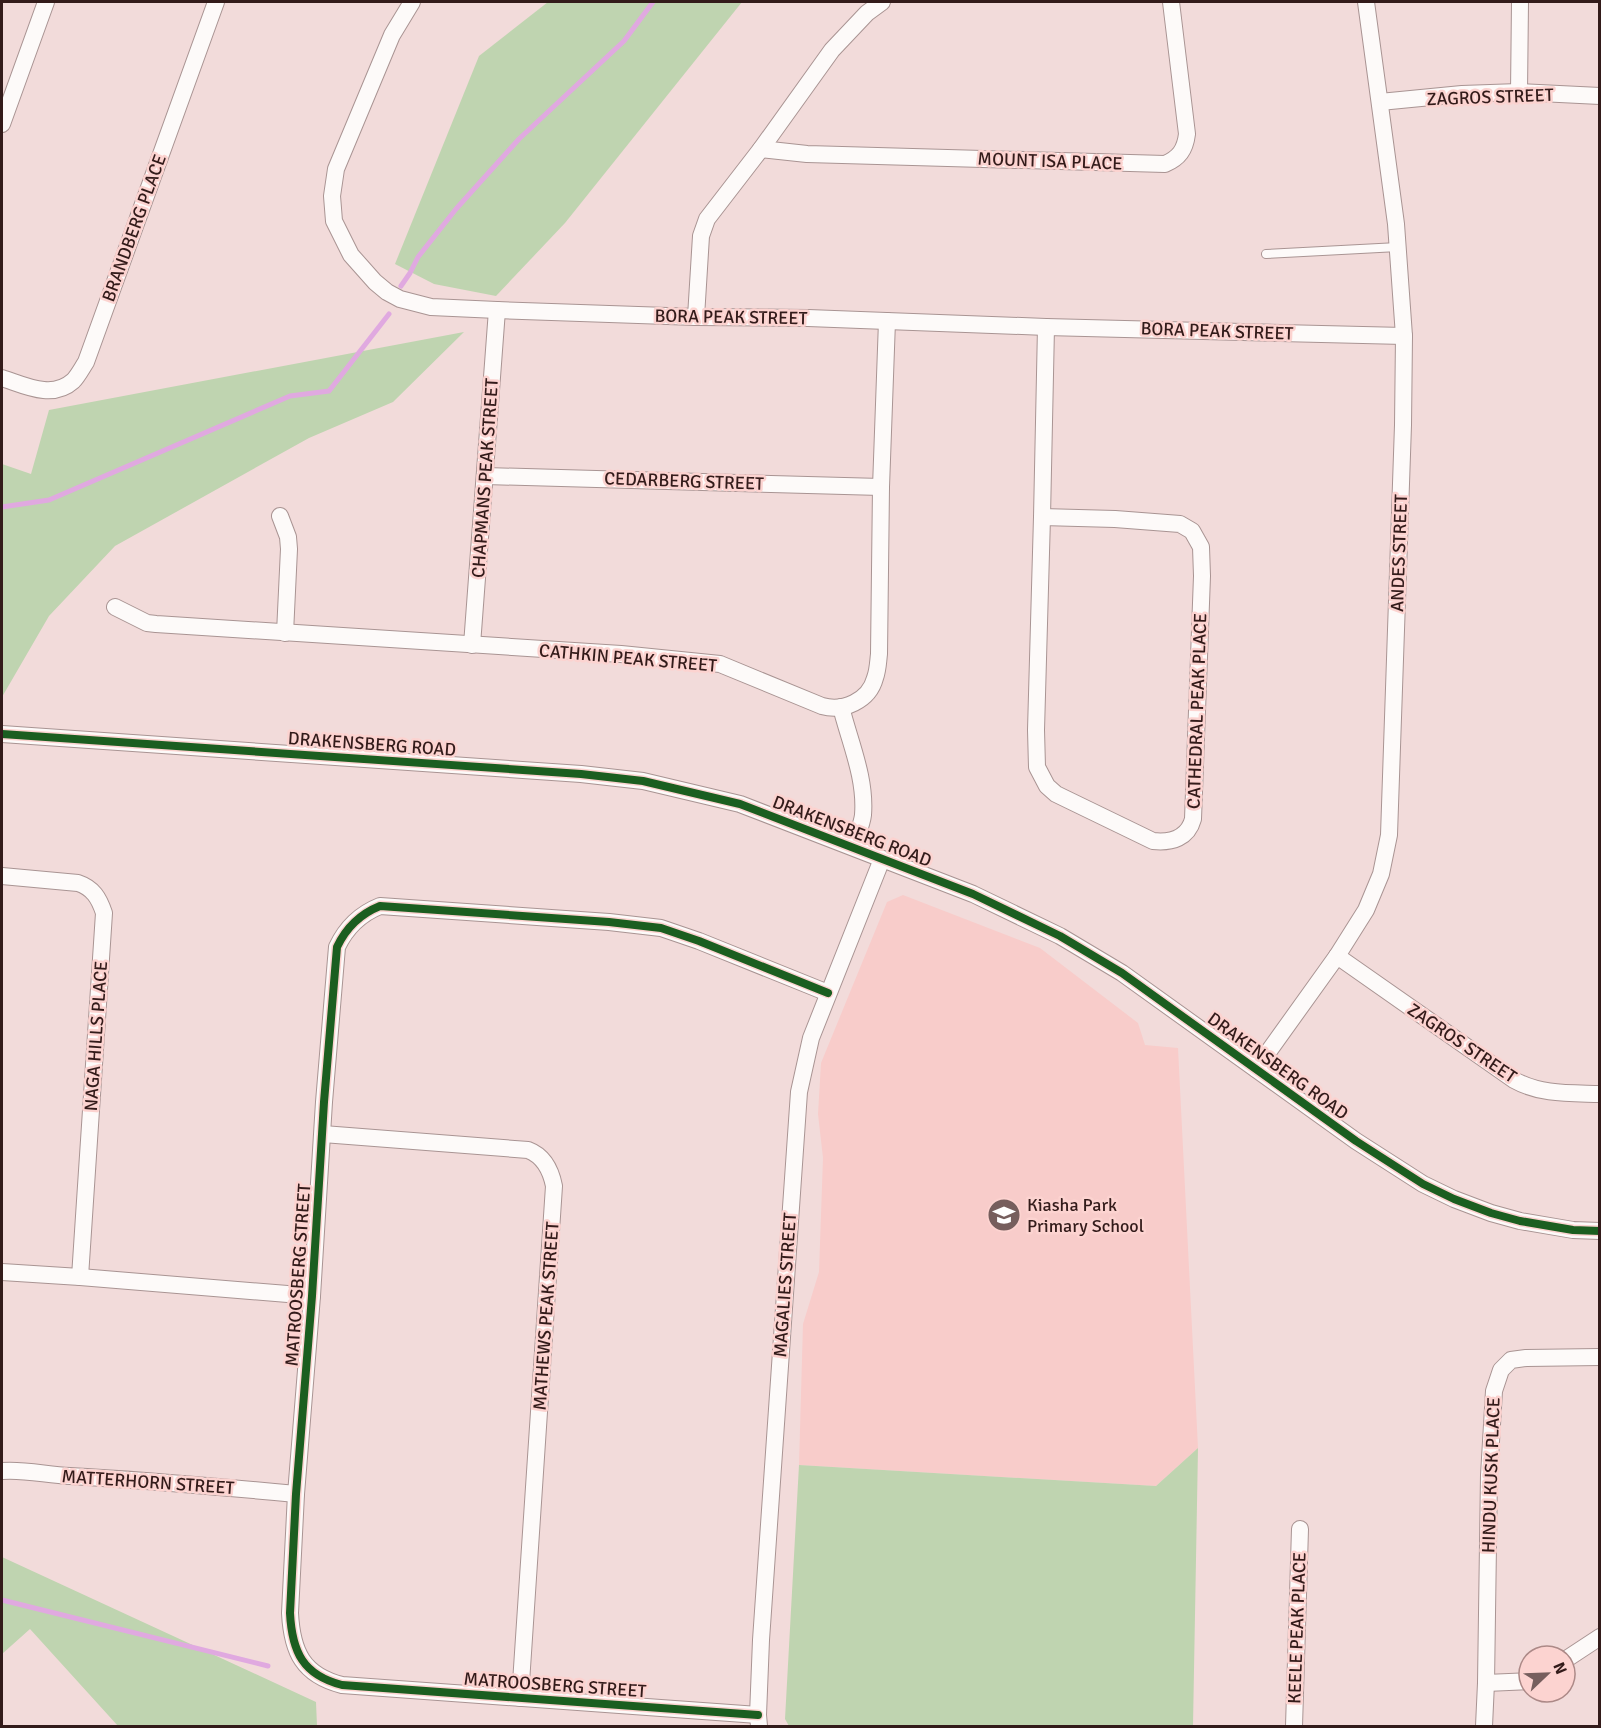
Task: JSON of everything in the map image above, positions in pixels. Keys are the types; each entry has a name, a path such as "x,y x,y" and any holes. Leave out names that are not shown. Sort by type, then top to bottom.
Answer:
{"street":[{"path":"2,124 46,2"},
{"name":"BRANDBERG PLACE","path":"2,378 34,389 56,391 74,380 86,362 216,2"},
{"name":"BORA PEAK STREET","path":"412,2 392,35 336,169 332,196 334,221 351,255 375,282 393,296 414,304 431,307 696,317 807,318 1404,336"},
{"path":"696,317 701,236 707,219 832,50 867,13 882,2"},
{"name":"MOUNT ISA PLACE","path":"761,149 807,154 1165,164 1183,151 1187,134 1171,2"},
{"name":"ANDES STREET","path":"1256,1069 1337,956 1366,910 1381,874 1389,835 1404,336 1398,248 1366,2"},
{"path":"1519,92 1520,2"},
{"name":"ZAGROS STREET","path":"1380,102 1462,94 1519,92 1599,96"},
{"name":"CHAPMANS PEAK STREET","path":"472,645 497,310"},
{"path":"853,847 863,816 862,789 856,758 841,707 850,705 869,690 876,677 879,654 881,487 887,321"},
{"name":"CATHEDRAL PEAK PLACE","path":"1042,517 1180,524 1192,531 1201,546 1200,654 1193,819 1188,831 1175,840 1153,841 1056,794 1047,786 1037,766 1036,730 1046,327"},
{"name":"CEDARBERG STREET","path":"486,476 881,487"},
{"path":"280,516 290,549 285,633"},
{"name":"CATHKIN PEAK STREET","path":"115,608 147,623 156,624 621,654 720,664 822,706 833,709 841,707"},
{"name":"DRAKENSBERG ROAD","path":"2,734 581,774 643,781 740,804 973,894 1060,936 1122,973 1356,1141 1424,1184 1454,1199 1521,1221 1573,1230 1599,1231"},
{"name":"MAGALIES STREET","path":"759,1721 761,1640 799,1092 811,1038 882,859"},
{"name":"NAGA HILLS PLACE","path":"2,876 86,885 96,895 104,913 80,1277"},
{"name":"MATROOSBERG STREET","path":"759,1721 520,1698 342,1685 318,1676 305,1665 295,1649 290,1613 296,1494 337,947 349,927 360,917 380,906 609,922 661,928 828,993"},
{"name":"ZAGROS STREET","path":"1337,956 1514,1080 1526,1086 1558,1093 1599,1094"},
{"name":"MATHEWS PEAK STREET","path":"323,1134 528,1150 539,1157 552,1174 554,1186 520,1698"},
{"path":"2,1272 312,1296"},
{"name":"HINDU KUSK PLACE","path":"1484,1726 1489,1475 1494,1391 1501,1370 1511,1360 1599,1357"},
{"name":"MATTERHORN STREET","path":"2,1471 296,1494"},
{"name":"KEELE PEAK PLACE","path":"1294,1726 1300,1529"},
{"path":"1577,1652 1599,1637"},
{"path":"1486,1683 1517,1682"}],"lane":[{"path":"1266,254 1398,248"}],"shaded area":[{"name":"Kiasha Park Primary School","path":"903,895 1040,948 1138,1023 1145,1045 1178,1048 1198,1448 1156,1486 799,1465 803,1324 819,1272 823,1158 818,1114 821,1063 887,902"}],"green space":[{"path":"548,2 742,2 565,223 496,296 434,284 395,264 479,56"},
{"path":"464,332 393,402 309,438 115,546 49,616 2,697 2,464 31,474 49,410"},
{"path":"1198,1448 1193,1726 789,1726 785,1719 799,1465 1156,1486"},
{"path":"2,1557 316,1702 317,1726 118,1726 30,1629 2,1654"}],"waterway":[{"path":"401,286 418,257 456,209 519,139 624,41 653,2"},
{"path":"2,507 49,500 290,396 329,391 389,314"},
{"path":"2,1600 268,1666"}],"cycle path":[{"path":"2,734 581,774 643,781 740,804 973,894 1060,936 1122,973 1356,1141 1423,1184 1454,1199 1520,1221 1573,1230 1600,1231"},
{"path":"758,1715 342,1685 318,1675 302,1660 293,1639 290,1613 296,1494 337,947 354,922 380,906 609,922 661,928 828,993"}],"place":[{"name":"Kiasha Park Primary School","path":"1004,1215"}]}
